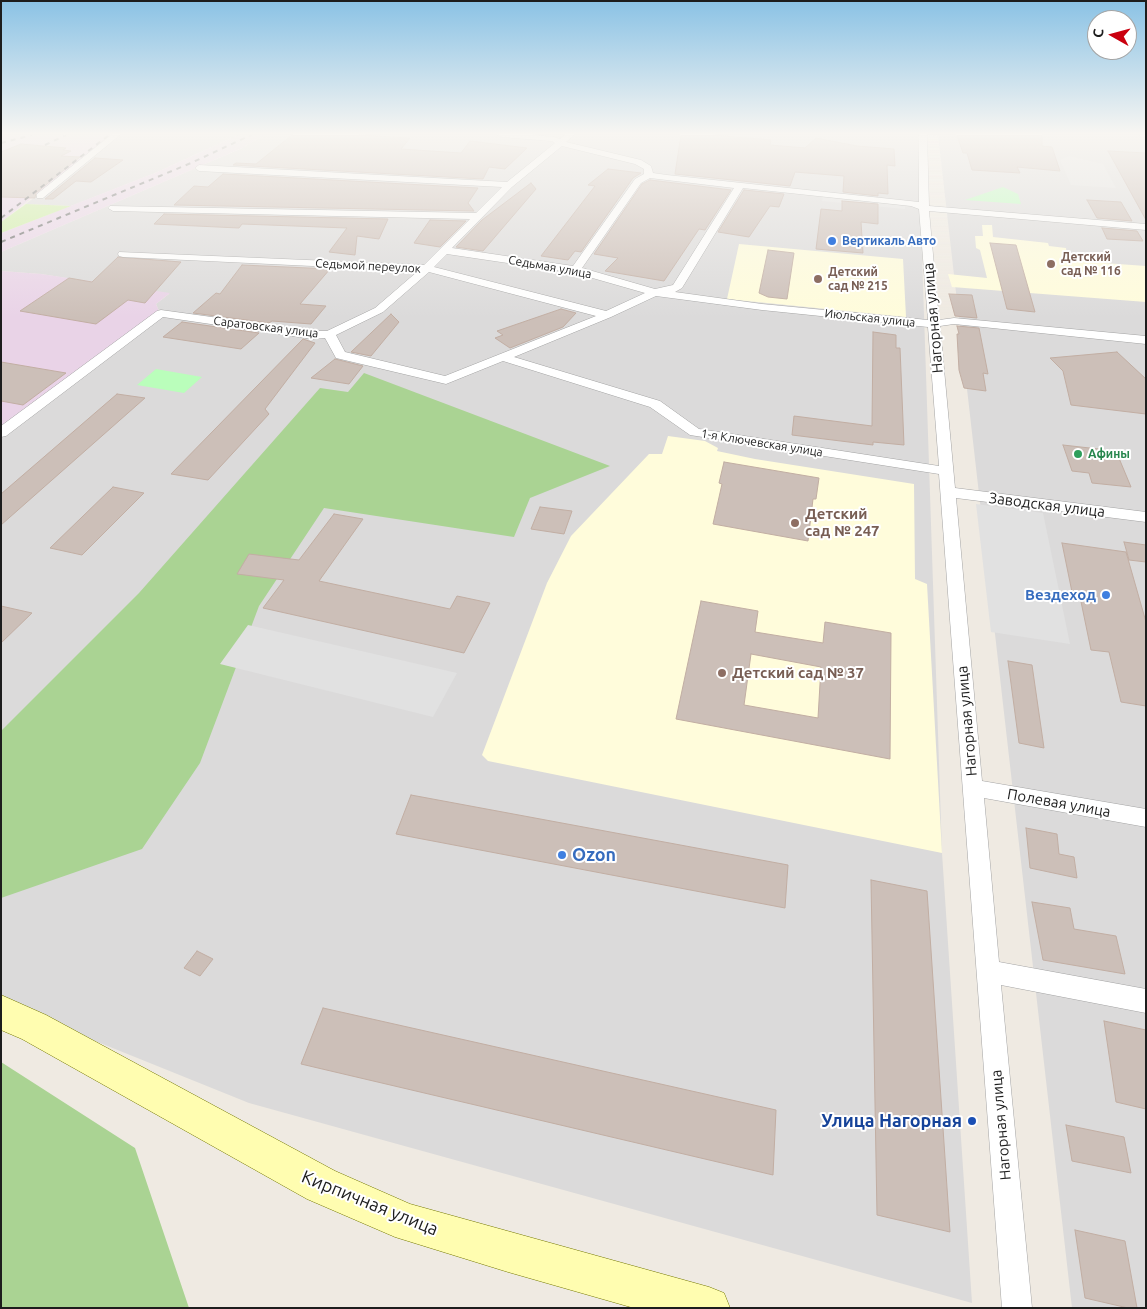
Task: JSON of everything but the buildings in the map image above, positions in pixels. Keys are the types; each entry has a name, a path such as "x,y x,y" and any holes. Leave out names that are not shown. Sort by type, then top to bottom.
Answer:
{"street":[{"name":"Саратовская улица","path":"1,433 161,313 279,331 313,335 329,334 379,310 427,268 498,196"},
{"path":"576,270 628,196"},
{"path":"329,334 340,355 446,380 607,315 655,292 677,288 734,196"},
{"path":"843,196 913,203 924,208 1146,227"},
{"name":"Нагорная улица","path":"924,196 1016,1308"},
{"path":"113,208 477,216"},
{"name":"Седьмая улица","path":"444,250 576,270 655,292"},
{"name":"Седьмой переулок","path":"123,254 427,268 607,315"},
{"name":"Июльская улица","path":"655,292 762,307 933,324 954,321 1146,340"},
{"name":"1-я Ключевская улица","path":"502,357 655,404 695,432 946,471"},
{"name":"Заводская улица","path":"948,492 1146,517"},
{"name":"Полевая улица","path":"973,788 1146,818"},
{"path":"988,971 1146,1002"},
{"name":"Кирпичная улица","path":"1,1012 34,1027 321,1186 409,1223 710,1308"}],"shaded area":[{"path":"1,196 34,196 1,222"},
{"path":"36,196 96,196 71,206 26,204"},
{"path":"96,196 131,196 1,252 1,233"},
{"path":"131,196 920,196 942,853 972,1303 249,1103 1,1003 1,434 159,311 156,304 169,294 41,274 1,271 1,252"},
{"path":"824,196 905,204 905,209 822,201"},
{"path":"945,196 1146,196 1146,1308 1072,1308"},
{"name":"Детский сад № 116","path":"982,225 992,225 993,237 1048,243 1049,246 1066,248 1067,257 1089,259 1090,262 1146,266 1146,302 952,287 948,274 987,278 980,250 976,248 975,236 983,236"},
{"name":"Детский сад № 215","path":"739,244 903,259 906,317 727,299"},
{"path":"1,271 41,274 170,293 156,304 159,311 1,428"},
{"name":"Детский сад № 37","path":"668,436 705,441 718,448 717,451 755,459 914,484 915,579 927,584 942,853 488,761 482,755 547,583 571,536 649,454 662,454"},
{"path":"976,504 1043,513 1070,644 991,632"},
{"path":"248,625 457,673 433,717 220,664"}],"green space":[{"path":"976,196 1019,196 1021,204 965,200"},
{"path":"26,204 71,206 1,233 1,222"},
{"path":"156,369 202,377 184,393 137,385"},
{"path":"364,373 610,466 530,498 514,537 324,508 259,606 200,763 142,849 1,898 1,731 139,593 320,388 348,392"},
{"path":"1,1062 135,1148 189,1308 1,1308"}],"railway":[{"path":"1,218 30,196"},
{"path":"1,242 111,196"}],"place":[{"name":"Вертикаль Авто","path":"832,241"},
{"name":"Детский сад № 116","path":"1051,264"},
{"name":"Детский сад № 215","path":"818,279"},
{"name":"Афины","path":"1078,454"},
{"name":"Детский сад № 247","path":"795,523"},
{"name":"Вездеход","path":"1106,595"},
{"name":"Детский сад № 37","path":"722,673"},
{"name":"Ozon","path":"562,855"},
{"name":"Улица Нагорная","path":"972,1121"}]}
